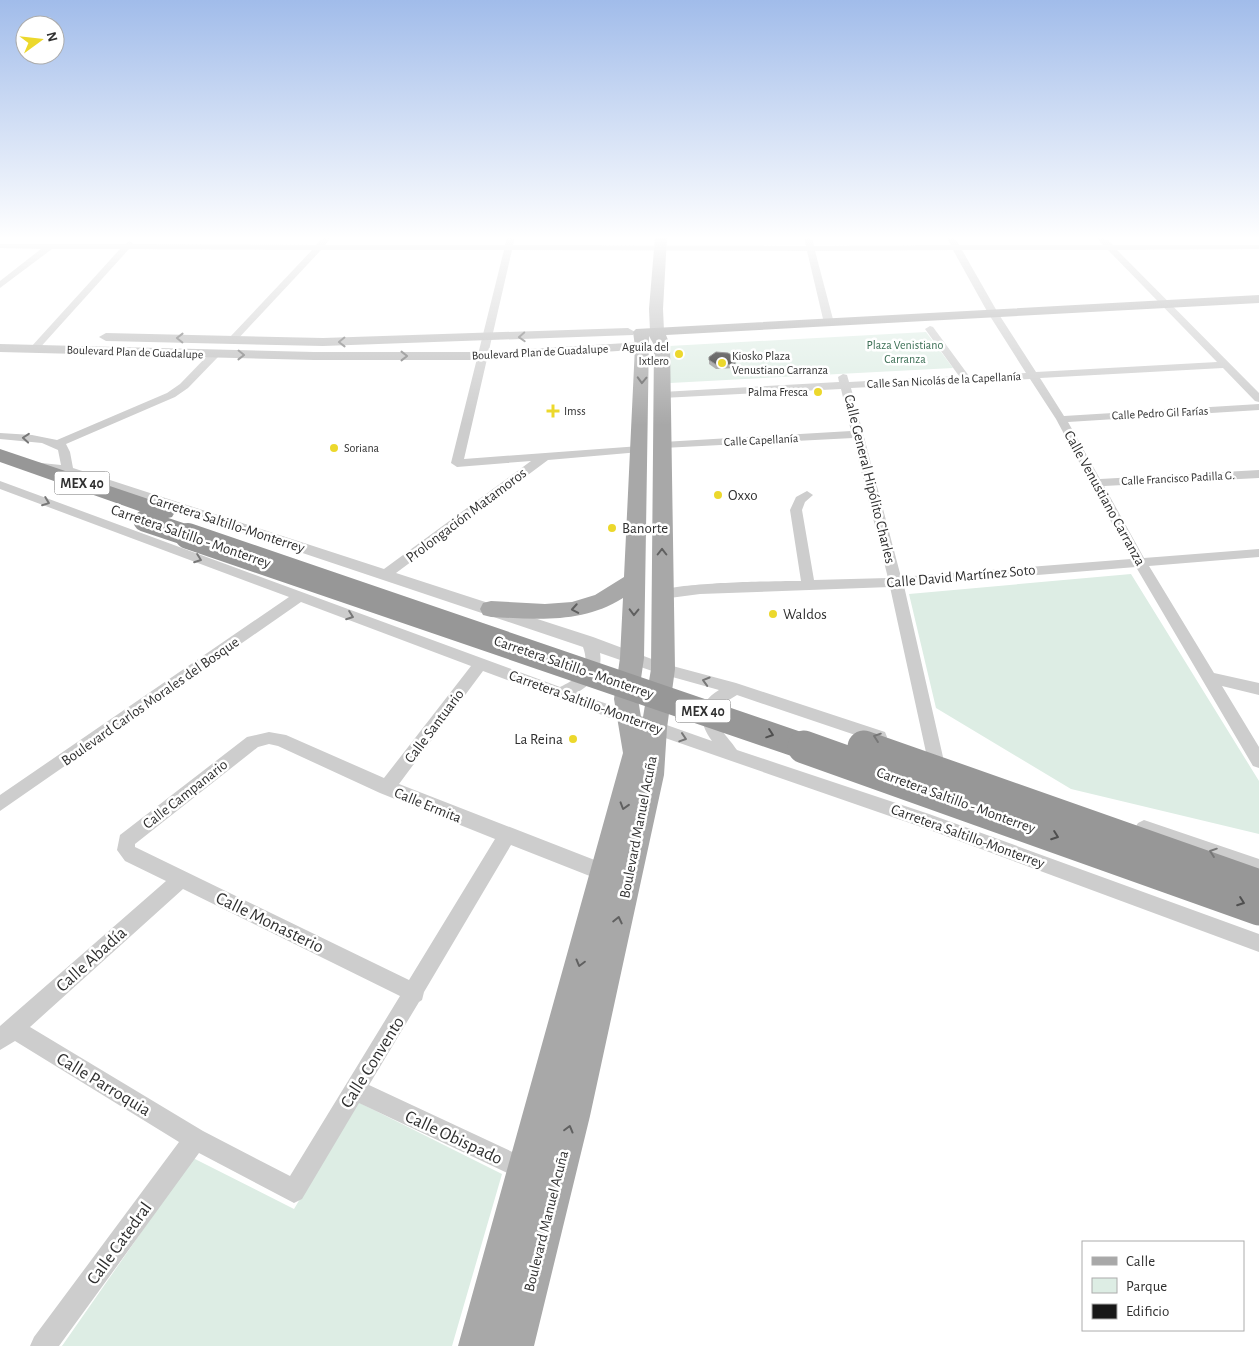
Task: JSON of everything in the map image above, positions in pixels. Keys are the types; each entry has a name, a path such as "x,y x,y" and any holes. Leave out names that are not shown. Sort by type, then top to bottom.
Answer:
{"highway":[{"name":"Carretera Saltillo - Monterrey","path":"6,463 1259,909"},
{"name":"Carretera Saltillo - Monterrey","path":"154,517 544,638 1259,886"}],"main road":[{"name":"Boulevard Manuel Acuña","path":"514,1346 626,888 650,775 654,728 664,669 662,594 651,447 651,338 657,300"},
{"name":"Boulevard Plan de Guadalupe","path":"0,336 323,342 485,338 651,338 930,329 997,319 1166,304 1244,300"},
{"name":"Boulevard Plan de Guadalupe","path":"0,348 215,354 481,356 651,338 829,323 1178,316 1259,310"},
{"name":"Boulevard Manuel Acuña","path":"478,1346 527,1170 604,872 632,780 637,746 628,718 626,698 632,658 634,581 651,447 662,390 651,338"},
{"path":"491,608 558,611 579,608 598,602 634,581"}],"street":[{"path":"34,349 79,300"},
{"path":"233,339 270,300"},
{"path":"481,356 495,300"},
{"path":"823,300 829,323"},
{"name":"Calle Venustiano Carranza","path":"986,300 1062,419 1139,561 1259,760"},
{"path":"1162,300 1259,399"},
{"path":"930,329 964,374"},
{"path":"0,436 34,439 58,444 171,395 184,386 215,354"},
{"name":"Calle Capellanía","path":"481,356 458,463 651,447 859,434"},
{"name":"Calle San Nicolás de la Capellanía","path":"662,390 964,374 1033,375 1226,365"},
{"name":"Calle General Hipólito Charles","path":"845,380 896,582 935,757"},
{"name":"Calle Pedro Gil Farías","path":"1062,419 1259,407"},
{"path":"58,444 66,453 67,470"},
{"name":"Prolongación Matamoros","path":"385,575 546,455"},
{"name":"Carretera Saltillo-Monterrey","path":"6,463 67,470 491,608 664,669 736,689 1000,779"},
{"name":"Calle Francisco Padilla G.","path":"1098,483 1259,474"},
{"name":"Carretera Saltillo-Monterrey","path":"0,485 560,694 929,822 1259,944"},
{"path":"807,495 800,500 796,510 808,585"},
{"name":"Calle David Martínez Soto","path":"662,594 700,589 896,582 1139,561 1259,553"},
{"name":"Boulevard Carlos Morales del Bosque","path":"0,804 299,597"},
{"path":"560,694 584,682 589,676 595,661 588,642"},
{"name":"Calle Santuario","path":"386,788 481,663"},
{"path":"1211,678 1259,689"},
{"path":"730,753 711,727 709,708 712,701 722,694 736,689"},
{"name":"Calle Ermita","path":"253,742 269,738 280,740 386,788 506,838 604,872 626,888"},
{"name":"Calle Campanario","path":"126,850 125,844 129,837 253,742"},
{"path":"1130,823 1259,867"},
{"name":"Calle Convento","path":"195,1139 294,1191 506,838"},
{"name":"Calle Monasterio","path":"126,850 181,879 414,993"},
{"name":"Calle Abadía","path":"7,1034 181,879"},
{"name":"Calle Parroquia","path":"7,1034 195,1139"},
{"name":"Calle Obispado","path":"354,1090 527,1170 555,1181"},
{"name":"Calle Catedral","path":"43,1346 195,1139"}],"green space":[{"name":"Plaza Venistiano Carranza","path":"926,332 953,368 670,383 669,346"},
{"path":"1131,574 1259,781 1259,834 1071,789 936,708 909,594"},
{"path":"358,1102 502,1174 452,1346 62,1346 193,1158 294,1209"}],"building":[{"name":"Kiosko Plaza Venustiano Carranza","path":"716,352 728,353 735,357 735,364 717,365 709,360 709,357"}],"place":[{"name":"Aguila del Ixtlero","path":"679,354"},
{"name":"Kiosko Plaza Venustiano Carranza","path":"722,363"},
{"name":"Palma Fresca","path":"818,392"},
{"name":"Imss","path":"553,411"},
{"name":"Soriana","path":"334,448"},
{"name":"Oxxo","path":"718,495"},
{"name":"Banorte","path":"612,528"},
{"name":"Waldos","path":"773,614"},
{"name":"La Reina","path":"573,739"}]}
